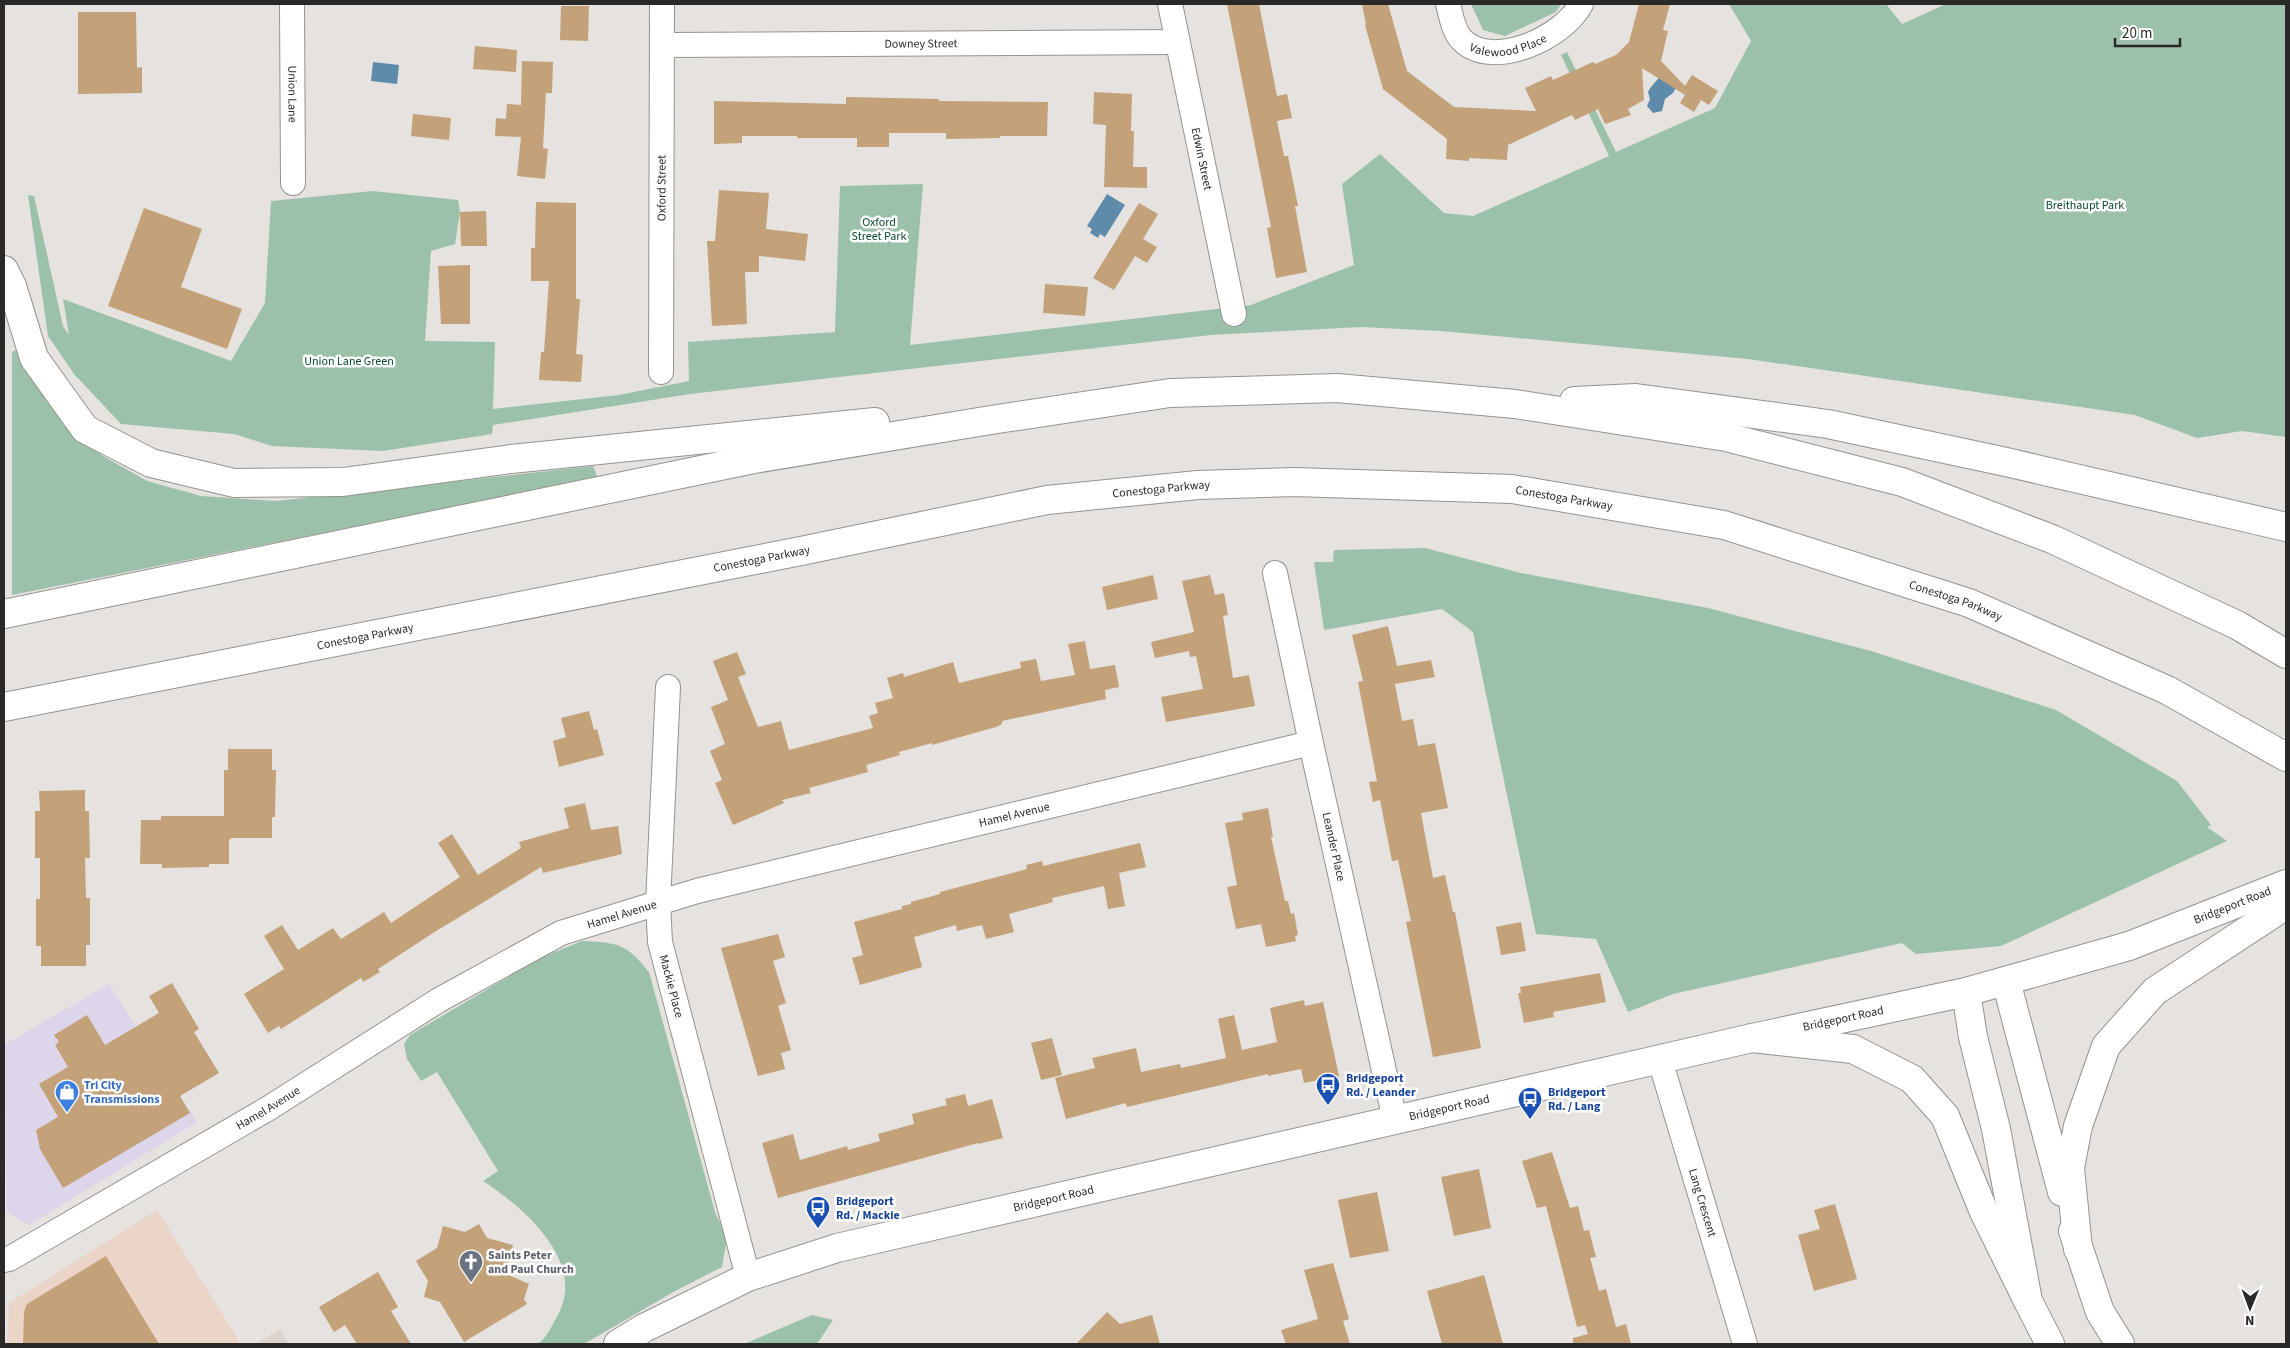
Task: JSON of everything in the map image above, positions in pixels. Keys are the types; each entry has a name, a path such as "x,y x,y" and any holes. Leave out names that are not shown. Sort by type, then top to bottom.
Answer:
{"main road":[{"path":"4,270 12,286 34,358 85,429 151,463 234,483 343,482 511,459 891,420 991,420"},
{"path":"4,614 754,459 1170,393 1337,388 1515,404 1726,437 1902,482 2052,539 2237,625 2286,654"},
{"path":"1515,404 1636,398 1828,424 1997,460 2286,527"},
{"name":"Conestoga Parkway","path":"4,707 791,553 1047,500 1198,485 1294,482 1512,489 1724,525 1969,603 2167,690 2286,757"},
{"path":"4,722 91,702 213,667"},
{"name":"Bridgeport Road","path":"618,1344 644,1328 748,1277 837,1248 1752,1038 1966,992 2129,946 2286,884"},
{"path":"2078,1249 2070,1168 2078,1126 2106,1046 2155,991 2286,906"},
{"path":"2006,981 2078,1249 2100,1312 2120,1344"},
{"path":"1966,992 1973,1036 1996,1129 2028,1301"},
{"path":"1752,1038 1853,1049 1912,1080 1945,1116 1984,1212 2050,1344"}],"street":[{"name":"Union Lane","path":"292,4 293,183"},
{"name":"Oxford Street","path":"661,372 662,4"},
{"name":"Edwin Street","path":"1170,4 1234,314"},
{"name":"Valewood Place","path":"1448,4 1452,22 1461,39 1477,50 1499,53 1518,50 1553,32 1576,14 1581,4"},
{"name":"Downey Street","path":"663,45 1177,42"},
{"name":"Leander Place","path":"1275,573 1310,743 1395,1120"},
{"name":"Mackie Place","path":"668,687 658,903 660,942 748,1277"},
{"name":"Hamel Avenue","path":"4,1260 10,1259 268,1108 440,1000 561,933 697,891 1310,743"},
{"name":"Lang Crescent","path":"1660,1060 1745,1344"}],"shaded area":[{"path":"109,984 197,1122 29,1225 7,1212 4,1045"},
{"path":"157,1210 241,1344 7,1344 9,1303"},
{"path":"280,1329 289,1344 255,1344"}],"green space":[{"path":"1471,4 1561,4 1556,12 1505,36 1483,30"},
{"name":"Breithaupt Park","path":"1729,4 1886,4 1902,24 1946,4 2286,4 2286,437 2242,431 2197,438 2135,415 1748,359 1441,331 1361,327 1211,335 690,394 493,425 492,434 383,451 272,446 234,434 121,424 74,374 48,336 28,195 34,196 63,326 69,335 63,299 231,361 265,303 271,201 373,191 458,200 460,212 455,244 431,251 425,341 495,342 493,409 619,395 689,381 688,342 835,332 840,186 923,184 910,345 1251,305 1354,265 1342,184 1380,154 1444,213 1473,216 1609,156 1561,55 1567,52 1616,152 1715,108 1751,41"},
{"path":"21,347 64,423 103,456 147,481 201,496 276,501 593,466 598,478 12,595 12,352"},
{"path":"1425,548 1521,573 1708,608 1871,651 2056,710 2177,781 2211,825 2207,827 2227,841 2001,946 1916,954 1902,943 1673,994 1628,1012 1596,939 1536,934 1473,632 1442,609 1324,630 1314,562 1333,562 1334,550"},
{"path":"582,941 620,946 634,955 649,972 715,1212 727,1238 722,1267 675,1291 584,1344 537,1344 544,1339 551,1328 564,1296 564,1276 558,1257 547,1238 533,1221 483,1181 498,1171 437,1072 421,1081 407,1059 404,1044 410,1035 538,959"},
{"path":"812,1315 833,1320 817,1344 744,1344"}],"water":[{"path":"373,62 399,65 397,84 371,81"},
{"path":"1661,76 1676,88 1665,99 1662,111 1653,113 1647,106 1650,99 1648,92"},
{"path":"1107,194 1125,205 1105,237 1100,234 1098,238 1090,233 1092,229 1087,226"}],"building":[{"path":"1227,4 1259,4 1277,96 1287,94 1292,118 1277,121 1284,156 1288,156 1298,206 1295,206 1307,272 1276,278 1267,228 1271,227"},
{"path":"1362,4 1388,4 1407,71 1454,107 1536,111 1525,88 1551,76 1553,80 1593,62 1595,64 1616,55 1629,42 1639,4 1670,4 1663,30 1668,31 1661,61 1685,86 1692,75 1718,91 1709,105 1701,100 1694,112 1680,103 1685,95 1642,68 1644,100 1628,109 1631,115 1605,124 1598,109 1575,120 1572,115 1508,145 1507,160 1469,158 1469,161 1446,159 1447,139 1383,89 1365,25"},
{"path":"561,6 589,6 588,41 560,40"},
{"path":"78,12 136,12 137,68 142,67 142,93 78,94"},
{"path":"475,46 517,50 516,72 473,69"},
{"path":"522,61 553,62 552,93 546,93 543,148 548,149 545,179 517,176 521,137 495,136 496,118 506,119 507,104 521,105"},
{"path":"1094,92 1132,94 1131,131 1134,131 1133,167 1147,167 1147,188 1104,187 1106,125 1093,124"},
{"path":"846,97 939,99 939,101 1048,102 1047,136 946,139 946,133 889,133 889,147 857,147 857,138 742,136 742,143 714,144 714,101 846,104"},
{"path":"413,114 451,118 449,140 411,136"},
{"path":"719,190 769,193 766,229 808,234 805,261 759,256 759,272 745,272 747,324 712,326 707,241 715,241"},
{"path":"536,202 576,203 576,299 580,299 576,354 583,355 581,382 539,380 541,352 544,352 549,281 531,281 531,248 535,248"},
{"path":"1139,203 1158,214 1143,239 1157,247 1147,263 1135,256 1114,290 1093,278"},
{"path":"144,208 202,229 181,287 242,309 227,349 108,306"},
{"path":"486,211 487,246 461,246 460,212"},
{"path":"470,265 470,324 441,324 438,266"},
{"path":"1045,284 1088,287 1085,316 1043,313"},
{"path":"1153,575 1158,599 1107,610 1102,587"},
{"path":"1210,575 1215,595 1224,593 1228,615 1223,616 1233,678 1249,675 1255,706 1166,722 1161,697 1203,689 1196,656 1190,657 1189,651 1155,658 1151,642 1194,632 1182,581"},
{"path":"1388,626 1397,666 1431,660 1435,677 1395,684 1402,721 1413,719 1418,746 1435,743 1448,808 1421,813 1433,878 1445,875 1453,912 1455,912 1481,1048 1433,1057 1406,922 1411,921 1398,860 1392,861 1380,800 1373,802 1369,782 1377,781 1358,682 1363,681 1352,635"},
{"path":"1085,641 1090,669 1115,665 1119,687 1105,690 1106,699 1002,721 1002,724 996,727 899,752 900,755 866,765 868,772 809,788 811,793 782,800 784,803 733,825 715,783 722,780 710,751 725,744 711,707 728,700 713,661 737,652 746,674 738,677 758,727 781,721 789,750 873,728 869,716 878,713 875,703 893,698 887,678 903,673 904,677 953,662 959,683 1021,668 1020,662 1036,659 1041,681 1075,675 1068,644"},
{"path":"589,711 594,730 597,729 604,755 559,767 553,741 566,737 561,718"},
{"path":"228,749 272,749 272,770 276,770 275,817 272,817 272,838 232,838 229,840 229,864 209,864 209,867 162,868 162,864 140,864 141,820 161,820 161,816 224,816 224,770 228,770"},
{"path":"85,790 85,811 89,811 90,858 85,858 86,898 90,898 90,945 86,945 86,966 41,966 41,946 36,946 36,899 40,899 40,858 35,858 35,811 40,811 39,791"},
{"path":"585,803 591,830 618,826 622,854 543,873 541,867 433,933 378,969 380,972 363,982 361,978 281,1029 279,1026 268,1033 244,994 284,969 264,936 282,925 298,950 333,928 341,939 384,912 391,923 460,877 438,843 452,834 478,875 521,848 519,842 569,828 564,808"},
{"path":"1268,808 1273,837 1271,837 1285,901 1288,901 1291,914 1294,913 1298,935 1295,936 1296,941 1266,947 1261,924 1236,929 1227,887 1237,885 1225,823 1243,820 1242,813"},
{"path":"1140,843 1146,867 1119,873 1125,906 1108,909 1104,886 1052,898 1053,902 1009,914 1014,932 986,939 982,925 957,931 956,925 914,937 922,967 860,985 852,958 863,955 854,922 902,909 902,906 940,894 940,892 1027,869 1026,865 1042,861 1043,866"},
{"path":"1521,922 1526,951 1501,955 1496,927"},
{"path":"778,934 785,957 773,961 786,1003 778,1006 791,1050 781,1053 785,1069 758,1076 721,948"},
{"path":"1600,973 1606,1002 1553,1012 1554,1017 1524,1023 1518,993 1521,993 1520,987"},
{"path":"172,983 199,1029 194,1032 219,1073 180,1096 190,1113 63,1188 40,1149 36,1130 58,1117 39,1084 68,1067 55,1045 59,1042 54,1035 87,1015 105,1045 159,1013 149,996"},
{"path":"1304,1000 1305,1006 1323,1002 1339,1076 1304,1083 1301,1069 1268,1076 1268,1074 1127,1107 1126,1103 1066,1119 1055,1078 1095,1068 1092,1058 1136,1048 1141,1072 1180,1064 1181,1068 1226,1058 1218,1019 1234,1015 1242,1050 1277,1042 1270,1008"},
{"path":"1052,1038 1062,1075 1041,1080 1031,1043"},
{"path":"965,1094 968,1106 992,1099 1003,1138 978,1143 778,1198 762,1143 793,1134 800,1160 847,1146 848,1150 880,1141 878,1134 914,1124 912,1114 947,1105 945,1099"},
{"path":"1552,1152 1570,1208 1578,1206 1584,1231 1589,1230 1596,1257 1590,1258 1599,1291 1606,1289 1616,1327 1626,1324 1631,1344 1573,1344 1573,1338 1588,1334 1585,1325 1577,1327 1546,1206 1537,1208 1522,1161"},
{"path":"1479,1169 1491,1228 1454,1236 1441,1177"},
{"path":"1377,1192 1389,1251 1350,1258 1338,1200"},
{"path":"1835,1204 1857,1279 1814,1291 1798,1235 1820,1229 1814,1210"},
{"name":"Saints Peter and Paul Church","path":"479,1224 487,1238 513,1245 506,1274 529,1284 524,1299 527,1304 464,1342 440,1302 424,1297 428,1281 416,1261 437,1248 443,1226 465,1232"},
{"path":"106,1256 159,1344 23,1344 24,1312 27,1304"},
{"path":"1333,1263 1349,1319 1343,1321 1350,1344 1286,1344 1281,1330 1318,1319 1304,1270"},
{"path":"378,1272 398,1307 391,1311 411,1344 357,1344 345,1325 334,1332 319,1307"},
{"path":"1484,1275 1503,1344 1442,1344 1427,1291"},
{"path":"1107,1312 1120,1324 1152,1315 1160,1344 1076,1344"}],"place":[{"name":"Bridgeport Rd. / Leander","path":"1328,1106"},
{"name":"Tri City Transmissions","path":"67,1113"},
{"name":"Bridgeport Rd. / Lang","path":"1530,1120"},
{"name":"Bridgeport Rd. / Mackie","path":"818,1229"},
{"name":"Saints Peter and Paul Church","path":"471,1283"}],"park label":[{"name":"Oxford Street Park","path":"879,229"},
{"name":"Union Lane Green","path":"349,361"}]}
